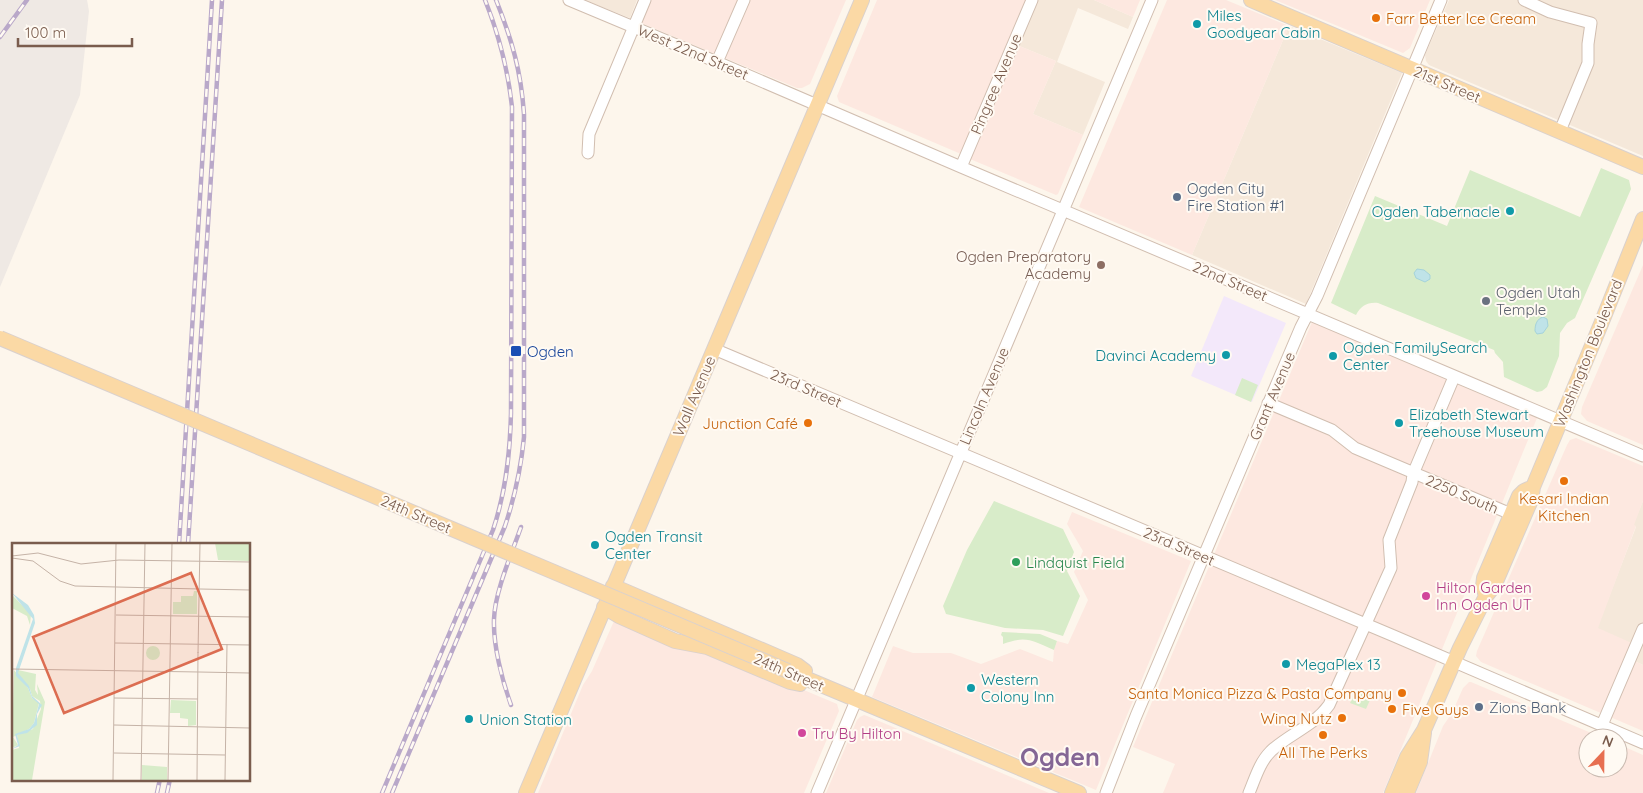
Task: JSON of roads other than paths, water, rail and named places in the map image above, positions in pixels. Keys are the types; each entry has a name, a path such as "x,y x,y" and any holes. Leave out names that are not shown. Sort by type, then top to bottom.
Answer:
{"main road":[{"name":"Wall Avenue","path":"526,793 862,0"},
{"name":"21st Street","path":"1251,0 1643,167"},
{"name":"Washington Boulevard","path":"1392,793 1407,757 1424,730 1486,596 1494,586 1530,504 1533,486 1643,219"},
{"name":"24th Street","path":"0,338 832,691 1079,793"},
{"name":"Washington Boulevard","path":"1486,596 1483,586 1484,578 1511,514 1521,493 1533,486"},
{"name":"24th Street","path":"613,586 798,665 832,691"},
{"name":"24th Street","path":"604,607 619,616 675,641 707,647 790,682 832,691"},
{"name":"Washington Boulevard","path":"1407,793 1420,762 1424,730"}],"street":[{"name":"West 22nd Street","path":"568,0 818,105"},
{"path":"588,153 589,134 644,0"},
{"path":"717,62 744,0"},
{"name":"Pingree Avenue","path":"961,167 1032,0"},
{"name":"Lincoln Avenue","path":"816,793 1152,0"},
{"name":"Grant Avenue","path":"1106,793 1136,716 1268,403 1320,288 1442,0"},
{"path":"1524,0 1550,12 1591,23 1588,62 1560,131"},
{"name":"22nd Street","path":"818,105 1643,456"},
{"name":"23rd Street","path":"714,349 1643,743"},
{"path":"1249,793 1261,763 1271,751 1322,716 1329,705 1391,568 1389,540 1412,482 1413,474 1454,377"},
{"name":"2250 South","path":"1268,403 1328,428 1355,448 1511,514"},
{"path":"1602,726 1643,629"}],"water":[{"path":"1417,269 1424,270 1430,275 1430,279 1425,282 1416,278 1414,273"},
{"path":"1543,317 1547,319 1548,326 1543,333 1537,334 1535,331 1536,324"}],"railway":[{"path":"0,37 27,0"},
{"path":"179,543 212,0"},
{"path":"188,543 222,0"},
{"path":"382,793 493,530 507,472 511,413 512,107 502,53 495,26 485,0"},
{"path":"392,793 505,526 512,504 523,448 524,114 521,84 515,56 496,0"},
{"path":"511,705 499,662 494,619 497,596 521,527"},
{"path":"157,793 160,780"},
{"path":"167,793 170,780"}],"place":[{"name":"Farr Better Ice Cream","path":"1376,18"},
{"name":"Miles Goodyear Cabin","path":"1197,24"},
{"name":"Ogden City Fire Station #1","path":"1177,197"},
{"name":"Ogden Tabernacle","path":"1510,211"},
{"name":"Ogden Preparatory Academy","path":"1101,265"},
{"name":"Ogden Utah Temple","path":"1486,301"},
{"name":"Ogden","path":"516,351"},
{"name":"Davinci Academy","path":"1226,355"},
{"name":"Ogden FamilySearch Center","path":"1333,356"},
{"name":"Junction Café","path":"808,423"},
{"name":"Elizabeth Stewart Treehouse Museum","path":"1399,423"},
{"name":"Kesari Indian Kitchen","path":"1564,481"},
{"name":"Ogden Transit Center","path":"595,545"},
{"name":"Lindquist Field","path":"1016,562"},
{"name":"Hilton Garden Inn Ogden UT","path":"1426,596"},
{"name":"MegaPlex 13","path":"1286,664"},
{"name":"Western Colony Inn","path":"971,688"},
{"name":"Santa Monica Pizza & Pasta Company","path":"1402,693"},
{"name":"Zions Bank","path":"1479,707"},
{"name":"Five Guys","path":"1392,709"},
{"name":"Wing Nutz","path":"1342,718"},
{"name":"Union Station","path":"469,719"},
{"name":"Tru By Hilton","path":"802,733"},
{"name":"All The Perks","path":"1323,735"}],"district":[{"name":"Ogden","path":"1060,756"}]}
